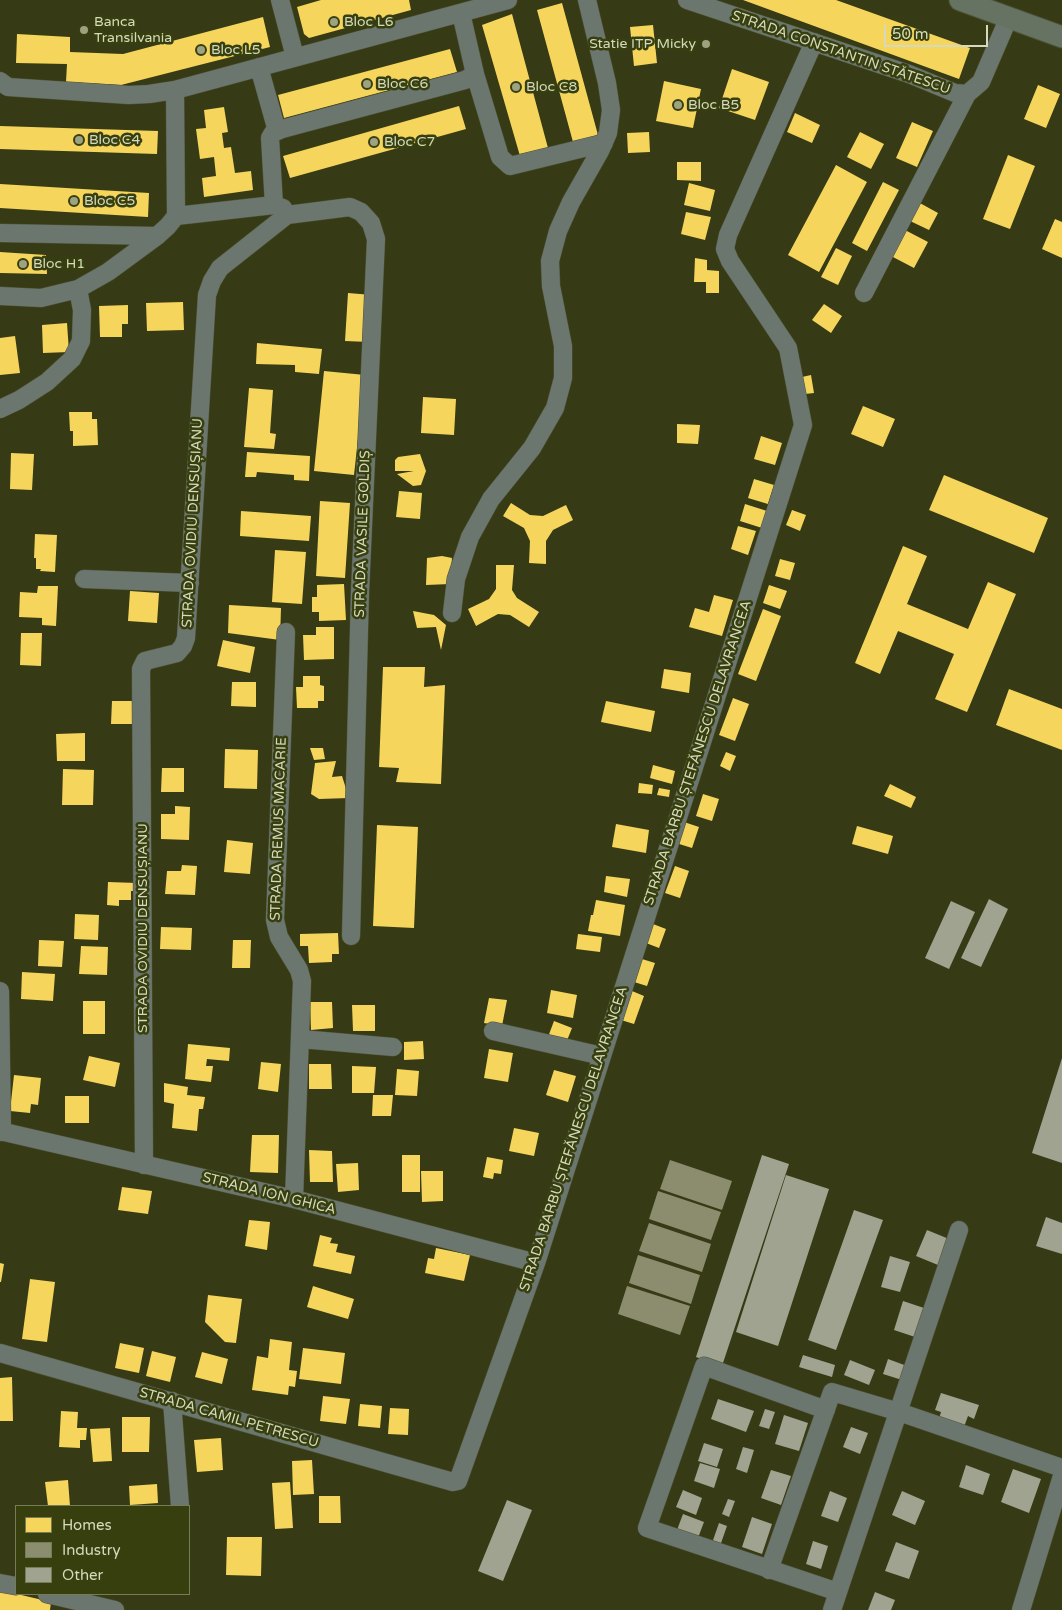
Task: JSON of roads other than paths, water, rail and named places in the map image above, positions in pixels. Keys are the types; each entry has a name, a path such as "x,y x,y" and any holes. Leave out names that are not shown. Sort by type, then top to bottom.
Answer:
{"main road":[{"path":"960,0 984,4 1009,17 1062,37"}],"street":[{"path":"280,0 295,57"},
{"path":"0,81 8,87 129,95 175,90 508,0"},
{"path":"452,613 456,579 470,537 491,499 532,448 555,408 564,378 563,346 551,286 550,261 558,231 571,202 604,144 608,133 611,110 607,83 587,0"},
{"name":"STRADA CONSTANTIN STĂTESCU","path":"687,0 909,74 955,93 967,94 981,82 1009,17"},
{"path":"461,13 475,74 500,157 510,166 604,144"},
{"name":"STRADA BARBU ȘTEFĂNESCU DELAVRANCEA","path":"458,1481 536,1263 802,425 788,348 730,261 725,249 728,235 814,42"},
{"path":"259,67 277,131"},
{"path":"0,296 41,298 78,289 108,272 157,236 176,216 280,210 270,138 273,133 466,80 475,74"},
{"path":"175,90 176,216"},
{"path":"864,293 967,94"},
{"name":"STRADA VASILE GOLDIȘ","path":"280,210 350,208 361,212 372,222 376,239 360,592 351,936"},
{"name":"STRADA OVIDIU DENSUȘIANU","path":"144,1165 141,669 145,661 177,653 183,646 186,638 207,295 212,281 220,268 280,210"},
{"path":"0,233 157,236"},
{"path":"0,409 19,400 47,382 72,360 81,341 82,310 78,289"},
{"path":"84,579 190,583"},
{"name":"STRADA REMUS MACARIE","path":"286,632 274,920 279,936 299,970 302,980 294,1199"},
{"path":"0,991 1,1131"},
{"path":"494,1031 602,1056"},
{"path":"301,1039 393,1047"},
{"name":"STRADA ION GHICA","path":"1,1131 294,1199 536,1263"},
{"path":"832,1610 959,1230"},
{"name":"STRADA CAMIL PETRESCU","path":"0,1353 453,1482 458,1481"},
{"path":"826,1410 704,1366 647,1528 838,1592"},
{"path":"769,1570 832,1392 899,1412 1062,1468"},
{"path":"172,1401 180,1505"},
{"path":"1021,1610 1062,1476"},
{"path":"0,1583 15,1586"},
{"path":"51,1595 115,1610"}],"place":[{"name":"Bloc L6","path":"334,22"},
{"name":"Banca Transilvania","path":"84,30"},
{"name":"Statie ITP Micky","path":"706,44"},
{"name":"Bloc L5","path":"201,50"},
{"name":"Bloc C6","path":"367,84"},
{"name":"Bloc C8","path":"516,87"},
{"name":"Bloc B5","path":"678,105"},
{"name":"Bloc C4","path":"79,140"},
{"name":"Bloc C7","path":"374,142"},
{"name":"Bloc C5","path":"74,201"},
{"name":"Bloc H1","path":"23,264"}]}
